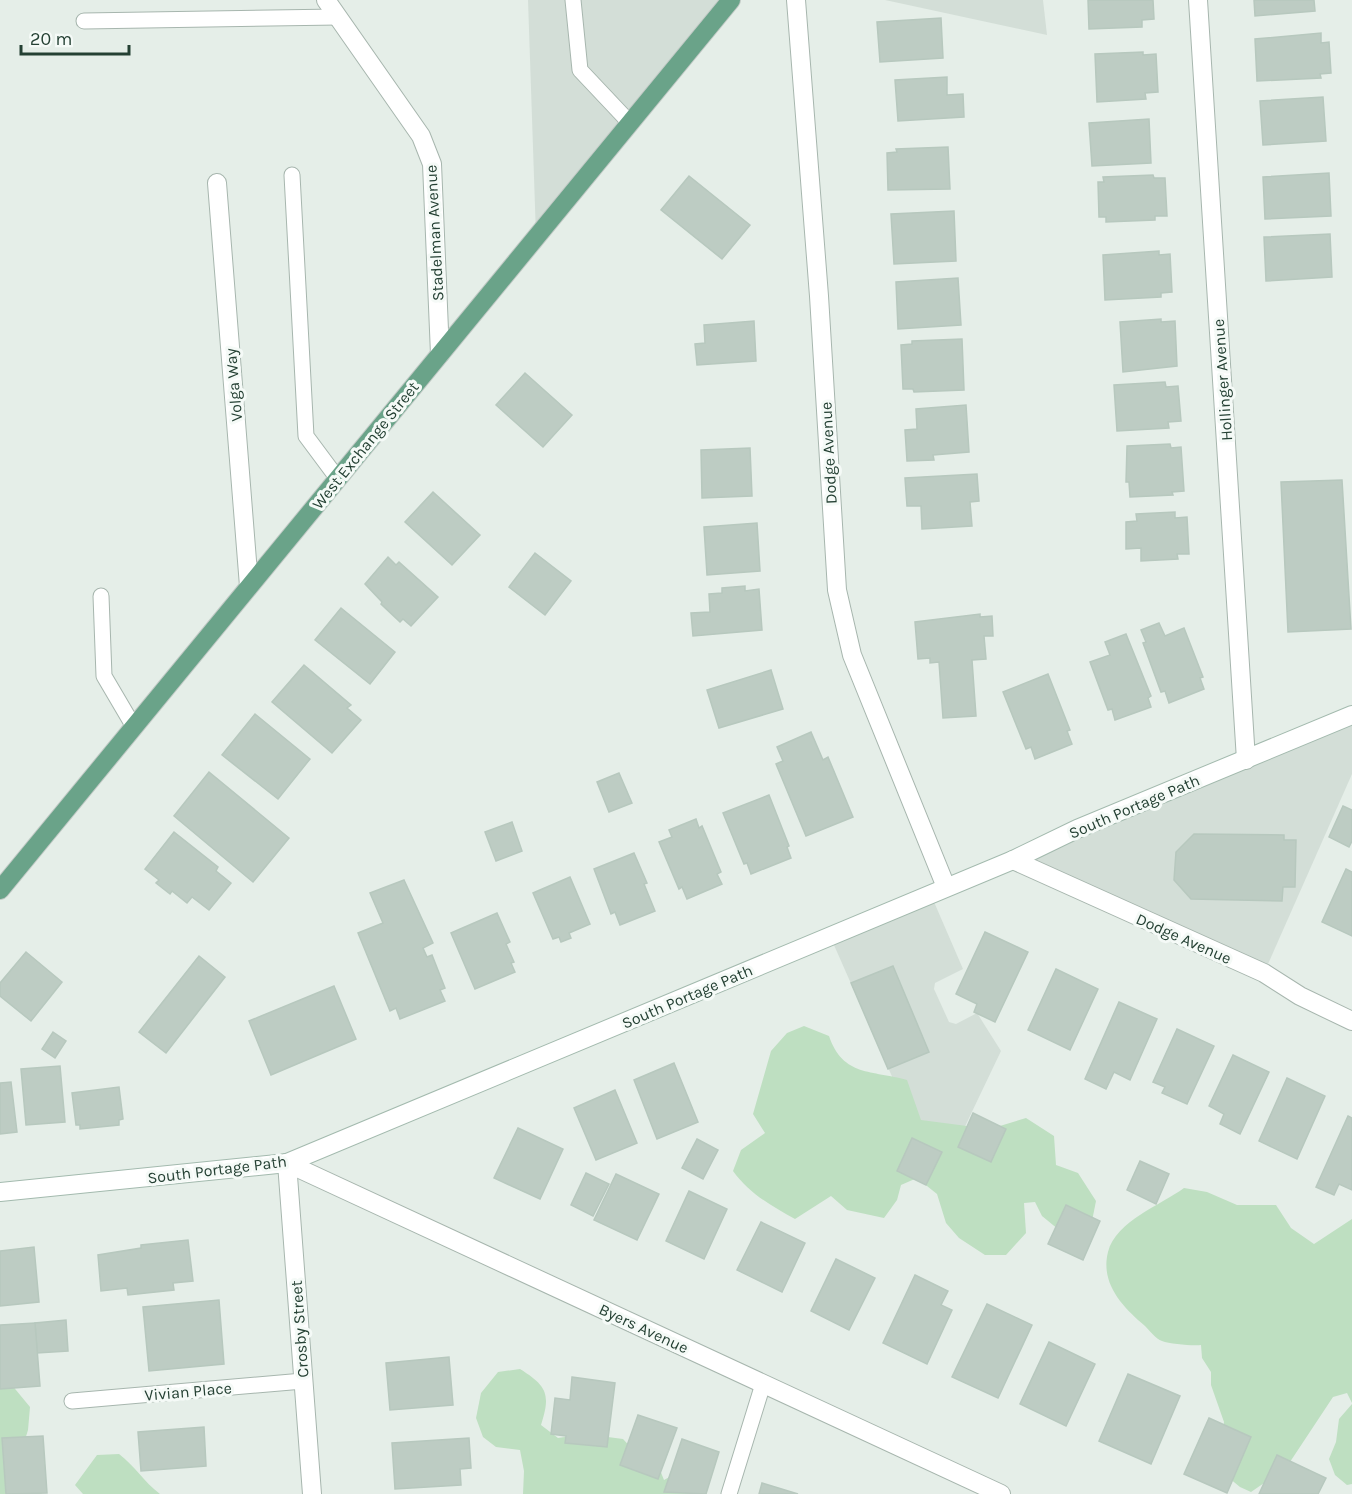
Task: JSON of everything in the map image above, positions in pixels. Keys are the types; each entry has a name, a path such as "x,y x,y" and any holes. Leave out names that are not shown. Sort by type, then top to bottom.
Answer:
{"main road":[{"name":"West Exchange Street","path":"0,890 731,0"}],"street":[{"name":"Stadelman Avenue","path":"326,0 421,136 432,164 440,354"},
{"name":"Dodge Avenue","path":"796,0 819,296 837,590 852,656 946,888"},
{"name":"Hollinger Avenue","path":"1198,0 1246,760"},
{"name":"Volga Way","path":"217,183 249,586"},
{"name":"South Portage Path","path":"0,1192 287,1163 1013,860 1077,830 1352,715"},
{"name":"Dodge Avenue","path":"1013,860 1264,974 1300,996 1352,1021"},
{"name":"Crosby Street","path":"287,1163 312,1494"},
{"name":"Byers Avenue","path":"287,1163 1001,1494"}],"lane":[{"path":"573,0 580,70 630,123"},
{"path":"84,21 338,17"},
{"path":"292,175 306,436 338,479"},
{"path":"101,596 104,676 134,727"},
{"name":"Vivian Place","path":"72,1401 303,1381"},
{"path":"729,1494 763,1384"}],"shaded area":[{"path":"528,0 731,0 536,236"},
{"path":"885,0 1043,0 1047,35"},
{"path":"1352,715 1352,774 1264,973 1013,860"},
{"path":"931,895 963,969 935,983 934,989 949,1022 956,1024 977,1013 1001,1051 958,1141 913,1124 830,936"}],"green space":[{"path":"804,1026 829,1036 842,1059 860,1070 907,1080 921,1120 990,1129 1026,1118 1054,1136 1056,1165 1078,1173 1096,1201 1091,1226 1064,1234 1042,1216 1035,1202 1024,1203 1026,1233 1006,1255 985,1255 959,1238 946,1223 937,1194 917,1178 901,1185 897,1200 884,1218 847,1210 831,1196 795,1219 761,1198 733,1171 741,1150 765,1133 753,1114 771,1051 787,1033"},
{"path":"1184,1188 1207,1192 1237,1205 1276,1205 1291,1228 1314,1244 1352,1219 1352,1403 1347,1393 1333,1397 1286,1468 1251,1492 1240,1487 1218,1469 1224,1422 1211,1385 1211,1372 1202,1358 1201,1345 1170,1343 1157,1338 1122,1303 1115,1294 1107,1274 1108,1252 1120,1231 1140,1215"},
{"path":"520,1369 541,1386 546,1398 546,1406 541,1425 558,1438 585,1434 623,1439 636,1453 658,1465 664,1480 675,1474 703,1489 702,1494 523,1494 524,1471 520,1450 496,1447 483,1437 476,1418 481,1393 498,1372"},
{"path":"0,1382 11,1384 30,1407 28,1430 20,1456 42,1494 0,1494"},
{"path":"1352,1404 1352,1484 1347,1485 1335,1475 1329,1459 1336,1442 1339,1419"},
{"path":"119,1454 160,1494 83,1494 75,1485 97,1455"}],"building":[{"path":"1088,0 1153,0 1154,19 1142,20 1142,27 1089,29"},
{"path":"1254,0 1314,0 1315,11 1255,16"},
{"path":"941,18 943,58 880,62 877,22"},
{"path":"1321,33 1321,43 1329,42 1331,73 1320,74 1321,78 1257,81 1255,39"},
{"path":"1143,52 1143,55 1156,54 1158,92 1145,93 1146,99 1097,102 1095,54"},
{"path":"947,77 947,95 963,94 964,117 898,121 895,80"},
{"path":"1323,97 1326,141 1263,145 1260,101"},
{"path":"1149,119 1151,163 1092,166 1089,123"},
{"path":"948,147 950,189 888,190 887,153 897,152 896,149"},
{"path":"1329,173 1331,216 1265,219 1263,177"},
{"path":"1153,175 1154,178 1165,178 1167,216 1155,216 1155,220 1106,222 1106,217 1099,217 1098,182 1104,182 1103,177"},
{"path":"689,176 750,225 722,259 661,210"},
{"path":"954,211 956,261 894,264 891,214"},
{"path":"1330,234 1332,277 1266,281 1264,237"},
{"path":"1159,251 1159,255 1170,254 1172,292 1161,293 1161,297 1105,300 1103,255"},
{"path":"958,278 961,325 898,329 896,282"},
{"path":"1161,319 1161,322 1175,321 1177,366 1123,372 1120,322"},
{"path":"754,321 756,361 697,365 695,344 705,343 704,325"},
{"path":"962,339 964,390 914,392 913,389 903,389 901,345 912,344 912,341"},
{"path":"525,373 572,415 543,447 496,405"},
{"path":"1165,382 1166,387 1178,386 1181,421 1168,422 1169,428 1117,431 1114,385"},
{"path":"966,405 969,452 933,455 934,460 907,461 905,430 917,429 916,409"},
{"path":"1170,444 1171,448 1181,447 1184,491 1172,492 1173,495 1130,497 1129,482 1126,482 1127,446"},
{"path":"750,448 752,496 702,498 701,450"},
{"path":"977,474 979,501 970,502 972,526 922,529 921,506 907,506 905,478"},
{"path":"1342,480 1351,629 1288,632 1281,482"},
{"path":"433,492 480,535 452,565 405,522"},
{"path":"1175,512 1175,518 1187,517 1189,554 1177,554 1178,559 1141,561 1141,548 1126,549 1126,522 1137,521 1136,514"},
{"path":"757,523 760,571 707,575 704,527"},
{"path":"535,553 571,581 545,615 509,587"},
{"path":"388,557 396,565 399,562 438,597 411,626 403,619 400,622 365,584"},
{"path":"745,586 745,591 759,589 762,630 693,636 691,613 710,612 709,594 722,593 722,588"},
{"path":"341,608 395,652 370,684 315,640"},
{"path":"980,614 980,617 992,616 993,636 984,636 986,659 972,660 976,716 943,718 939,662 930,663 930,658 918,659 915,622"},
{"path":"1159,623 1165,636 1184,628 1203,677 1200,678 1204,689 1169,703 1165,691 1161,692 1143,643 1146,642 1141,630"},
{"path":"1126,634 1151,696 1148,698 1151,707 1115,720 1112,709 1108,710 1090,662 1110,655 1105,642"},
{"path":"304,665 351,705 347,708 361,720 332,753 272,702"},
{"path":"771,670 783,709 719,728 707,690"},
{"path":"1048,674 1070,730 1067,731 1072,744 1035,759 1031,747 1026,749 1003,692"},
{"path":"255,714 310,759 278,799 222,755"},
{"path":"811,732 823,760 828,757 853,817 806,836 776,764 783,761 777,747"},
{"path":"209,772 289,838 253,882 174,816"},
{"path":"619,773 632,803 609,812 597,782"},
{"path":"769,795 789,846 787,847 791,858 751,874 747,863 744,864 723,813"},
{"path":"1343,806 1352,810 1352,841 1349,847 1329,837"},
{"path":"696,819 699,828 702,826 721,872 717,874 722,884 687,899 682,887 679,889 659,842 672,837 669,830"},
{"path":"512,822 522,851 496,861 485,832"},
{"path":"174,832 218,867 216,871 231,883 209,910 192,897 187,903 172,891 170,894 156,883 159,880 145,869"},
{"path":"1194,834 1284,835 1284,840 1296,840 1295,887 1283,887 1282,901 1191,899 1174,880 1176,852"},
{"path":"634,853 647,883 644,884 655,911 620,925 615,912 611,914 594,869"},
{"path":"1346,869 1352,872 1352,936 1322,922"},
{"path":"570,877 590,924 569,933 571,938 561,942 559,937 553,939 533,893"},
{"path":"404,880 433,943 423,948 427,957 432,955 445,988 440,990 445,1001 400,1019 396,1008 390,1011 358,933 383,923 370,893"},
{"path":"497,913 510,942 506,944 514,962 511,963 515,972 475,989 451,933"},
{"path":"985,932 1028,952 995,1022 974,1012 977,1004 956,994"},
{"path":"26,952 62,982 31,1021 0,996 0,983"},
{"path":"199,956 225,977 166,1053 139,1032"},
{"path":"893,966 929,1052 888,1069 851,983"},
{"path":"1056,969 1098,989 1070,1050 1028,1030"},
{"path":"334,986 356,1039 271,1075 249,1021"},
{"path":"1119,1002 1157,1019 1130,1080 1114,1072 1106,1089 1085,1079"},
{"path":"1177,1029 1214,1046 1187,1104 1162,1093 1165,1087 1153,1082"},
{"path":"53,1032 66,1041 55,1058 42,1049"},
{"path":"1233,1055 1269,1072 1240,1134 1220,1124 1224,1114 1209,1106"},
{"path":"674,1063 698,1122 657,1139 634,1080"},
{"path":"60,1066 65,1122 26,1125 21,1069"},
{"path":"1287,1078 1325,1096 1297,1159 1259,1141"},
{"path":"11,1082 17,1132 0,1134 0,1083"},
{"path":"119,1087 123,1119 119,1120 119,1125 80,1129 80,1125 76,1125 72,1093"},
{"path":"615,1090 637,1143 596,1160 574,1108"},
{"path":"973,1113 1006,1129 991,1162 958,1147"},
{"path":"1348,1116 1352,1118 1352,1190 1339,1184 1334,1195 1316,1187"},
{"path":"518,1128 563,1149 540,1199 494,1178"},
{"path":"912,1138 942,1152 926,1185 897,1171"},
{"path":"697,1139 718,1150 703,1179 682,1168"},
{"path":"1140,1161 1169,1174 1156,1204 1127,1190"},
{"path":"586,1173 609,1184 593,1216 571,1205"},
{"path":"616,1174 659,1194 637,1240 594,1220"},
{"path":"689,1191 727,1209 704,1259 666,1241"},
{"path":"1066,1205 1100,1221 1083,1260 1048,1244"},
{"path":"761,1222 805,1243 782,1292 737,1270"},
{"path":"188,1240 193,1281 173,1283 174,1290 128,1295 127,1288 101,1291 98,1255 141,1248 141,1245"},
{"path":"34,1247 39,1302 0,1306 0,1251"},
{"path":"836,1259 875,1278 849,1330 811,1311"},
{"path":"915,1275 948,1291 941,1305 952,1310 927,1364 883,1343"},
{"path":"219,1300 224,1364 149,1371 143,1307"},
{"path":"987,1304 1032,1325 998,1398 952,1377"},
{"path":"66,1320 68,1351 37,1353 35,1323"},
{"path":"35,1323 40,1386 0,1389 0,1325"},
{"path":"1049,1342 1095,1364 1066,1426 1020,1404"},
{"path":"449,1357 453,1405 390,1410 386,1363"},
{"path":"1128,1374 1180,1396 1151,1464 1099,1441"},
{"path":"572,1377 615,1383 607,1447 565,1443 566,1436 551,1434 555,1398 570,1400"},
{"path":"638,1415 677,1428 658,1479 620,1465"},
{"path":"1209,1418 1251,1437 1227,1493 1184,1474"},
{"path":"204,1427 206,1466 141,1471 138,1432"},
{"path":"43,1436 47,1493 6,1494 2,1438"},
{"path":"469,1438 471,1468 460,1469 461,1485 395,1489 392,1443"},
{"path":"682,1439 719,1452 706,1494 664,1492"},
{"path":"1277,1455 1326,1478 1318,1494 1259,1494"},
{"path":"762,1483 798,1494 759,1494"}]}
